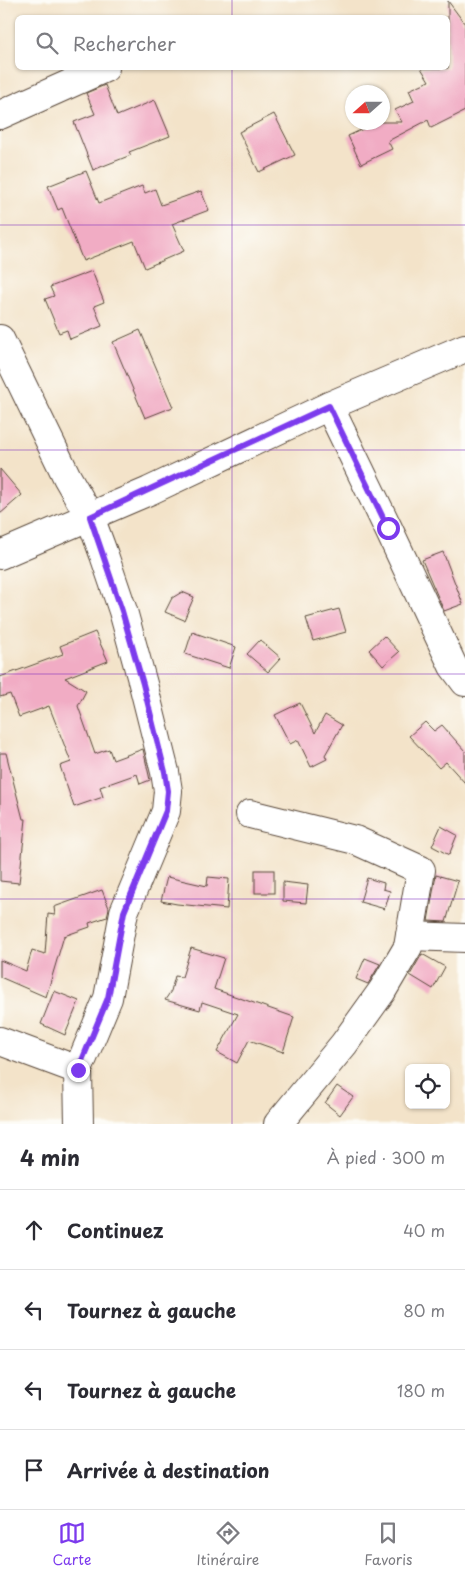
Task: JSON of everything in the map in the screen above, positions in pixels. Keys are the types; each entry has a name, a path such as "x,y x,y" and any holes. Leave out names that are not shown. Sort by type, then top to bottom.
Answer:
{"street":[{"path":"0,115 101,70"},
{"path":"0,339 67,477 90,517 125,620 143,684 168,791 166,811 124,912 108,998 78,1070 79,1124"},
{"path":"0,554 90,517 329,406 465,348"},
{"path":"329,406 453,666 465,682"},
{"path":"250,814 354,840 421,870 408,946 382,991 344,1044 278,1124"},
{"path":"410,936 465,938"},
{"path":"0,1041 78,1070"}],"building":[{"path":"448,1 465,24 465,111 431,128 428,120 388,141 392,149 361,164 348,136 361,130 390,130 390,122 402,122 395,110 414,101 409,90 429,81 422,70 450,70 450,15 448,15"},
{"path":"105,85 117,116 155,100 170,136 129,152 131,155 93,170 74,122 95,114 86,93"},
{"path":"274,114 295,155 259,172 239,132"},
{"path":"86,171 99,203 142,186 145,193 155,189 161,205 201,191 209,210 172,224 184,251 145,268 134,241 83,261 62,208 58,210 48,186"},
{"path":"92,271 104,302 94,306 102,326 70,339 67,330 59,333 45,299 54,296 50,287"},
{"path":"140,330 173,407 145,418 113,342"},
{"path":"0,469 22,495 0,514"},
{"path":"443,552 463,604 444,611 422,560"},
{"path":"182,592 194,597 184,620 165,612 172,598"},
{"path":"339,609 346,632 313,641 306,618"},
{"path":"95,632 108,661 65,678 86,691 78,706 95,754 109,749 113,760 143,749 150,780 140,784 137,774 100,787 103,797 74,807 60,766 71,762 49,706 19,717 10,694 0,697 0,677 63,654 60,646"},
{"path":"192,632 236,647 229,668 185,654"},
{"path":"384,636 399,652 383,666 369,650"},
{"path":"260,640 281,658 268,672 247,654"},
{"path":"300,703 315,733 325,715 342,725 325,755 327,759 311,767 298,740 290,744 275,715"},
{"path":"425,722 434,731 442,725 465,751 465,783 446,762 439,768 409,736"},
{"path":"0,753 6,753 23,819 26,819 19,883 0,881"},
{"path":"441,826 457,835 449,855 432,846"},
{"path":"255,870 274,870 274,893 255,893"},
{"path":"436,875 458,881 446,922 428,921"},
{"path":"167,877 207,886 208,877 229,879 227,909 161,901"},
{"path":"367,878 384,883 383,889 390,891 385,909 360,902"},
{"path":"283,882 308,885 306,903 283,901"},
{"path":"102,890 109,908 107,917 89,923 90,927 64,936 46,997 0,977 0,960 26,971 32,950 45,954 48,914 55,915 54,907"},
{"path":"191,948 224,958 214,989 294,1017 283,1052 249,1040 237,1063 217,1052 238,1014 202,1002 200,1010 165,1000 171,991 175,976 182,977"},
{"path":"422,954 445,967 433,989 410,975"},
{"path":"365,958 380,964 368,984 356,979"},
{"path":"54,991 79,1001 65,1035 41,1024"},
{"path":"337,1086 353,1097 340,1115 325,1103"}],"route":[{"path":"78,1070 108,998 124,912 166,811 168,791 143,684 122,611 90,517 329,406 388,528"}]}
